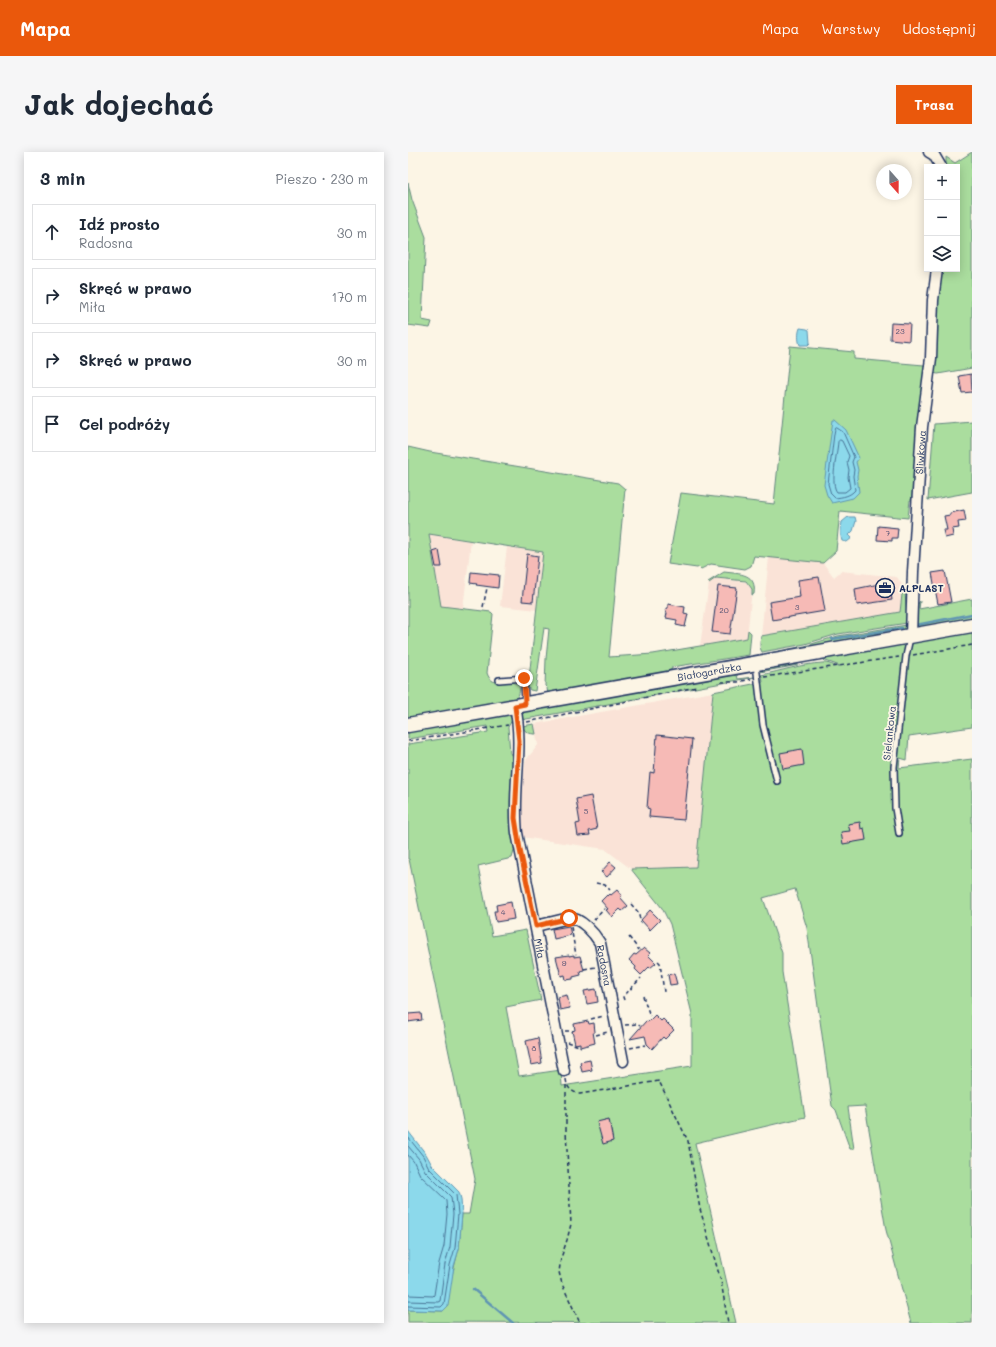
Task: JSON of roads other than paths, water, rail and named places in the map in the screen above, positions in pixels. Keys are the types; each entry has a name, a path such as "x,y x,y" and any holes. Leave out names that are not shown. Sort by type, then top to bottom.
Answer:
{"main road":[{"name":"Białogardzka","path":"408,725 972,625"}],"street":[{"path":"929,152 934,155 939,164"},
{"name":"Śliwkowa","path":"911,636 913,572 922,427 931,358 933,300 937,272"},
{"name":"Miła","path":"520,705 517,724 519,741 515,818 564,1071"},
{"name":"Radosna","path":"536,926 569,918 575,918 586,927 600,943 623,1061"}],"lane":[{"name":"Sielankowa","path":"899,833 895,808 894,767 906,656 911,636"},
{"path":"756,663 763,725 777,781"},
{"path":"499,680 524,678 520,705"}],"water":[{"path":"800,328 809,330 810,343 808,345 800,345 798,336"},
{"path":"833,420 835,420 846,430 859,458 856,462 859,492 853,498 832,503 827,495 824,485"},
{"path":"848,517 855,517 856,521 853,531 849,535 852,538 847,542 842,541 841,532 842,522"},
{"path":"408,1131 426,1154 432,1165 459,1192 461,1199 462,1214 459,1249 454,1266 448,1306 443,1311 408,1310"}],"waterway":[{"path":"916,625 972,614"},
{"path":"832,639 902,628"},
{"path":"473,1289 513,1323"}],"place":[{"name":"ALPLAST","path":"885,588"}]}
